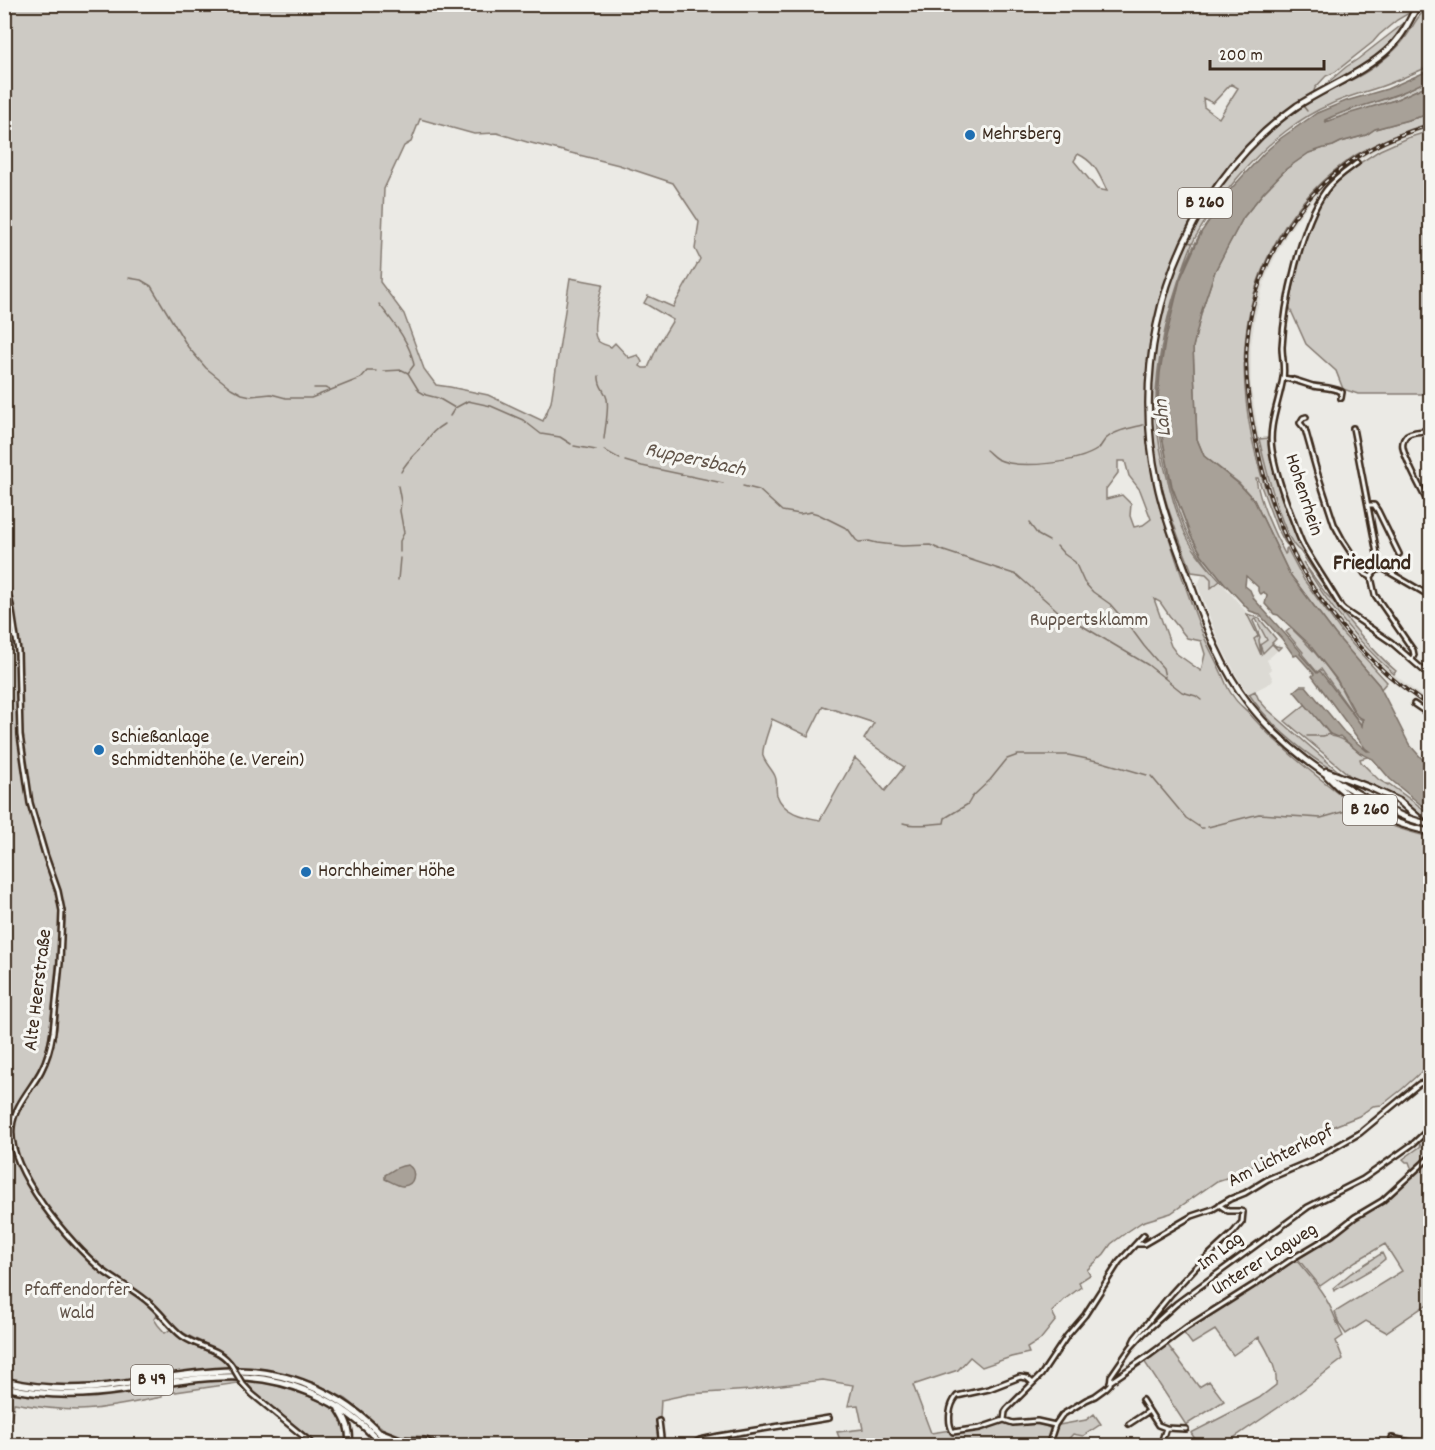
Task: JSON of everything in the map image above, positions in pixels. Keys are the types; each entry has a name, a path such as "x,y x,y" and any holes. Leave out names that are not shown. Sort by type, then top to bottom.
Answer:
{"highway":[{"name":"B 49","path":"4,1381 48,1388 78,1389 205,1372 259,1372 290,1379 322,1391 350,1408 378,1431 391,1446"},
{"name":"B 49","path":"4,1387 32,1392 78,1394 199,1378 267,1379 288,1384 337,1406 363,1425 383,1446"},
{"path":"337,1406 348,1425 349,1446"},
{"path":"378,1431 400,1440 427,1441 435,1446"},
{"path":"412,1446 419,1441"},
{"path":"361,1446 366,1444 373,1446"}],"main road":[{"name":"B 260","path":"1416,7 1404,31 1385,52 1281,119 1246,151 1218,184 1195,221 1176,261 1161,309 1150,370 1148,407 1157,482 1180,555 1224,666 1250,706 1284,741 1321,769 1389,810 1431,828"},
{"name":"B 260","path":"1321,769 1357,803 1370,810 1400,825 1431,828"},
{"name":"B 260","path":"1321,769 1399,801 1431,828"}],"street":[{"path":"1416,7 1427,4"},
{"name":"Hohenrhein","path":"1357,163 1331,185 1316,207 1297,260 1287,306 1282,346 1283,378 1272,424 1272,450 1280,485 1301,541 1344,610 1392,642 1431,676"},
{"path":"1283,378 1320,387 1331,387 1342,392 1341,398"},
{"path":"1306,417 1300,423 1305,429 1334,524 1365,574 1371,577"},
{"path":"1353,428 1380,568"},
{"path":"1431,431 1414,432 1408,435 1403,440 1403,447 1431,507"},
{"path":"1368,506 1374,506 1378,511 1399,554"},
{"path":"1371,577 1380,568"},
{"path":"1380,568 1431,596"},
{"path":"1371,577 1375,596 1413,650 1412,659"},
{"name":"Alte Heerstraße","path":"5,581 19,660 20,735 29,795 36,826 58,891 63,919 50,1048 42,1070 13,1120 11,1135 14,1149 24,1173 44,1208 94,1262 148,1302 191,1342 219,1352 255,1397 315,1446"},
{"path":"4,631 16,638"},
{"path":"1414,704 1431,715"},
{"name":"Am Lichterkopf","path":"1136,1244 1144,1244 1192,1216 1207,1212 1268,1179 1313,1160 1360,1133 1419,1084 1431,1081"},
{"name":"Im Lag","path":"1055,1425 1062,1415 1108,1386 1111,1376 1131,1347 1176,1304 1308,1207 1363,1179 1431,1128"},
{"name":"Unterer Lagweg","path":"1110,1382 1187,1326 1382,1201 1431,1157"},
{"path":"1131,1347 1135,1338 1171,1294 1242,1222 1243,1212 1228,1211 1219,1205"},
{"name":"Am Lichterkopf","path":"1004,1420 1006,1411 1041,1375 1067,1336 1085,1315 1119,1262 1144,1235"},
{"path":"1033,1383 1027,1378 1020,1377 988,1389 957,1396 951,1408 950,1426 953,1432 980,1428 1004,1420 1013,1424 1037,1421 1055,1425 1048,1446"},
{"path":"1142,1400 1158,1425 1166,1428 1186,1428"},
{"path":"1129,1424 1149,1411"},
{"path":"690,1446 700,1440 719,1436 829,1418"},
{"path":"659,1421 662,1446"},
{"path":"1160,1446 1166,1428"},
{"path":"1392,1438 1428,1446"}],"shaded area":[{"path":"1430,123 1430,129 1379,149 1358,161 1328,184 1304,210 1287,234 1265,280 1255,317 1251,345 1251,388 1263,459 1272,493 1295,548 1287,545 1267,494 1256,454 1248,407 1244,347 1255,288 1267,259 1283,230 1300,206 1327,177 1371,146"},
{"path":"1289,549 1299,554 1311,577 1364,647 1430,703 1430,710 1390,679 1344,633 1307,581"},
{"path":"1203,573 1211,579 1212,587 1220,581 1278,650 1267,660 1271,669 1269,671 1272,682 1249,694 1220,644 1203,600 1198,585"}],"green space":[{"path":"5,5 1414,5 1409,13 1397,20 1335,72 1326,76 1315,88 1313,94 1282,115 1255,139 1230,165 1209,194 1191,224 1164,291 1150,355 1146,411 1150,458 1168,533 1200,627 1231,693 1238,703 1288,752 1361,810 1394,827 1430,837 1430,1064 1382,1105 1373,1106 1359,1116 1297,1141 1286,1153 1242,1170 1244,1174 1217,1181 1171,1213 1142,1222 1127,1232 1111,1244 1087,1270 1090,1275 1079,1282 1081,1287 1052,1312 1056,1320 1040,1340 1027,1348 1029,1353 982,1367 970,1357 958,1370 913,1385 931,1433 1001,1420 1013,1424 1039,1424 1051,1429 1046,1445 842,1445 837,1432 863,1429 858,1405 848,1406 853,1385 823,1380 751,1390 689,1394 661,1400 662,1445 437,1445 427,1439 402,1439 390,1434 346,1399 315,1383 269,1371 237,1368 218,1350 178,1329 157,1306 110,1274 91,1257 45,1205 21,1164 15,1145 15,1121 44,1072 53,1045 57,1028 65,916 60,926 49,1038 43,1060 11,1119 10,1143 17,1164 42,1207 58,1227 105,1274 160,1314 154,1319 165,1333 171,1329 184,1341 221,1358 230,1368 97,1386 51,1386 5,1380","holes":["1231,84 1238,88 1219,118 1204,107 1203,98 1213,103","420,119 474,134 497,133 619,165 673,183 699,222 695,249 700,259 673,307 648,296 644,303 673,320 648,368 640,366 642,362 638,355 629,358 615,343 611,347 598,341 595,330 596,313 603,284 570,278 551,402 543,421 488,395 436,385 424,369 404,314 380,282 384,189 404,146 411,142","1078,154 1093,165 1107,191 1097,189 1074,161","1118,461 1125,461 1129,476 1140,490 1151,519 1143,525 1134,527 1130,516 1131,504 1122,495 1106,499 1106,489 1118,473","1154,599 1160,602 1187,638 1201,641 1205,654 1201,671 1177,654 1171,646","823,706 874,723 864,739 904,767 885,791 855,758 820,820 801,816 789,810 780,801 776,792 776,778 763,756 764,743 772,719 808,736"]},
{"path":"1430,7 1430,66 1323,107 1286,131 1260,153 1224,194 1195,238 1190,250 1163,337 1157,377 1157,431 1172,496 1185,534 1207,567 1220,581 1211,588 1211,579 1206,574 1192,572 1174,526 1156,462 1151,414 1152,381 1161,317 1170,286 1196,227 1212,199 1247,152 1289,116 1325,93 1362,75 1383,60 1401,43 1419,17"},
{"path":"1403,24 1397,35 1369,62 1348,76 1325,85 1346,67"},
{"path":"1430,79 1430,84 1395,100 1325,122 1336,115 1396,95"},
{"path":"1430,114 1430,123 1392,137 1356,155 1333,172 1294,214 1265,263 1255,290 1245,346 1246,397 1254,448 1268,497 1287,545 1277,529 1258,478 1256,478 1260,497 1285,554 1287,548 1304,580 1343,634 1387,682 1380,690 1379,685 1335,634 1289,573 1254,500 1239,483 1204,456 1197,439 1193,347 1215,271 1228,246 1243,218 1286,169 1308,153 1366,135 1375,129"},
{"path":"1430,131 1430,394 1358,394 1343,389 1336,371 1306,344 1289,306 1299,260 1313,215 1331,187 1349,170 1380,150"},
{"path":"1202,231 1181,277 1192,250"},
{"path":"1179,284 1160,373 1159,420 1172,486 1191,536 1225,585 1201,556 1183,524 1165,462 1160,431 1158,417 1159,372 1168,321"},
{"path":"1269,438 1276,479 1285,506 1304,551 1327,590 1294,544 1281,517 1259,439"},
{"path":"1303,562 1326,594 1344,612 1343,614 1396,671 1394,674 1344,622 1322,593"},
{"path":"1247,614 1259,618 1276,639 1272,643 1281,647 1278,650 1272,644 1263,653 1260,645 1267,640 1256,619 1253,621 1260,637 1259,640 1261,655 1254,639 1258,636"},
{"path":"1291,628 1332,674 1351,707 1362,720 1361,725 1321,669 1317,672 1286,632"},
{"path":"1255,691 1267,709 1344,776 1318,761 1279,729 1249,694"},
{"path":"1306,704 1331,736 1341,739 1366,755 1367,757 1360,759 1361,762 1379,780 1389,784 1430,814 1430,820 1422,818 1403,800 1354,779 1285,721"},
{"path":"1430,1132 1430,1155 1412,1170 1409,1162 1403,1159 1421,1146 1419,1143"},
{"path":"1430,1159 1430,1302 1386,1332 1366,1321 1346,1334 1335,1312 1402,1271 1385,1244 1320,1286 1298,1259 1382,1203"},
{"path":"1382,1253 1385,1259 1374,1268 1334,1291 1333,1288 1351,1273"},
{"path":"1296,1260 1317,1285 1332,1310 1343,1336 1336,1341 1343,1359 1288,1401 1223,1445 1199,1445 1191,1433 1259,1398 1276,1385 1276,1379 1274,1366 1259,1337 1233,1355 1215,1330 1192,1344 1183,1332"},
{"path":"1167,1344 1199,1387 1209,1381 1224,1401 1186,1425 1144,1361"},
{"path":"235,1379 238,1383 162,1394 162,1397 100,1408 79,1410 14,1403 11,1419 5,1423 4,1390 56,1396"},
{"path":"243,1379 294,1391 332,1408 346,1425 347,1445 320,1445 260,1398"},
{"path":"1094,1414 1101,1424 1083,1436 1073,1434 1063,1445 1050,1445 1057,1426 1086,1420"}],"water":[{"name":"Lahn","path":"1430,70 1430,79 1421,84 1333,116 1325,120 1326,122 1395,100 1430,84 1430,114 1375,129 1366,135 1309,153 1286,169 1243,218 1215,271 1193,347 1197,439 1204,456 1239,484 1254,500 1289,573 1335,634 1379,685 1409,744 1430,768 1430,810 1390,779 1373,759 1360,753 1340,736 1330,734 1294,691 1300,686 1306,686 1344,732 1369,751 1312,676 1314,674 1297,655 1294,656 1259,614 1250,611 1202,555 1191,536 1172,486 1159,421 1160,373 1180,280 1202,231 1230,190 1264,153 1317,113 1346,101 1387,89","holes":["1246,576 1258,587 1258,591 1261,594 1264,592 1267,596 1265,604 1309,644 1337,680 1357,716 1363,719 1362,726 1320,671 1317,673 1254,599 1250,590 1245,586"]},
{"path":"408,1165 414,1174 407,1185 400,1186 385,1179 385,1175 391,1171"}],"waterway":[{"path":"1304,107 1307,111"},
{"path":"1188,242 1192,243"},
{"path":"129,278 141,280 151,286 188,347 206,368 242,394 311,398 361,378 367,371 376,371"},
{"name":"Ruppersbach","path":"379,304 409,348 414,365 408,373"},
{"path":"384,371 402,370 408,373"},
{"name":"Ruppersbach","path":"408,373 419,391 455,408"},
{"path":"599,376 607,403 604,439"},
{"path":"314,388 330,390"},
{"name":"Ruppersbach","path":"450,416 455,408 468,401 491,406 523,420 541,434 560,437 571,444"},
{"path":"401,472 432,433 444,424"},
{"name":"Lahn","path":"986,450 996,458 1019,464 1063,461 1089,454 1115,433 1143,425"},
{"name":"Ruppersbach","path":"574,446 596,450"},
{"name":"Ruppersbach","path":"604,450 620,459"},
{"name":"Ruppersbach","path":"625,461 723,483"},
{"path":"398,486 404,533 400,541 400,552"},
{"name":"Ruppersbach","path":"743,486 759,490 782,511 818,514 848,529 859,542 869,541 902,546 930,545 1017,575 1059,612 1148,665 1182,692 1201,700"},
{"path":"1029,523 1038,535 1049,541"},
{"path":"1057,546 1075,562 1084,582 1093,592 1110,604 1130,627 1163,668 1165,677"},
{"path":"398,580 400,558"},
{"name":"Ruppersbach","path":"1307,736 1330,734"},
{"path":"903,823 918,825 944,823 945,818 968,804 1007,759 1018,755 1068,755 1147,775"},
{"path":"1151,776 1186,818 1204,828"},
{"path":"1208,827 1259,814 1321,818 1356,808"}],"railway":[{"path":"1430,125 1372,148 1347,164 1303,205 1285,230 1260,284 1251,313 1246,356 1254,433 1270,495 1288,543 1304,573 1331,614 1352,639 1387,674 1430,707"}],"place":[{"name":"Mehrsberg","path":"970,135"},
{"name":"Schießanlage Schmidtenhöhe (e. Verein)","path":"99,750"},
{"name":"Horchheimer Höhe","path":"306,872"}],"district":[{"name":"Friedland","path":"1372,564"}],"park label":[{"name":"Ruppertsklamm","path":"1089,621"},
{"name":"Pfaffendorfer Wald","path":"77,1302"}]}
